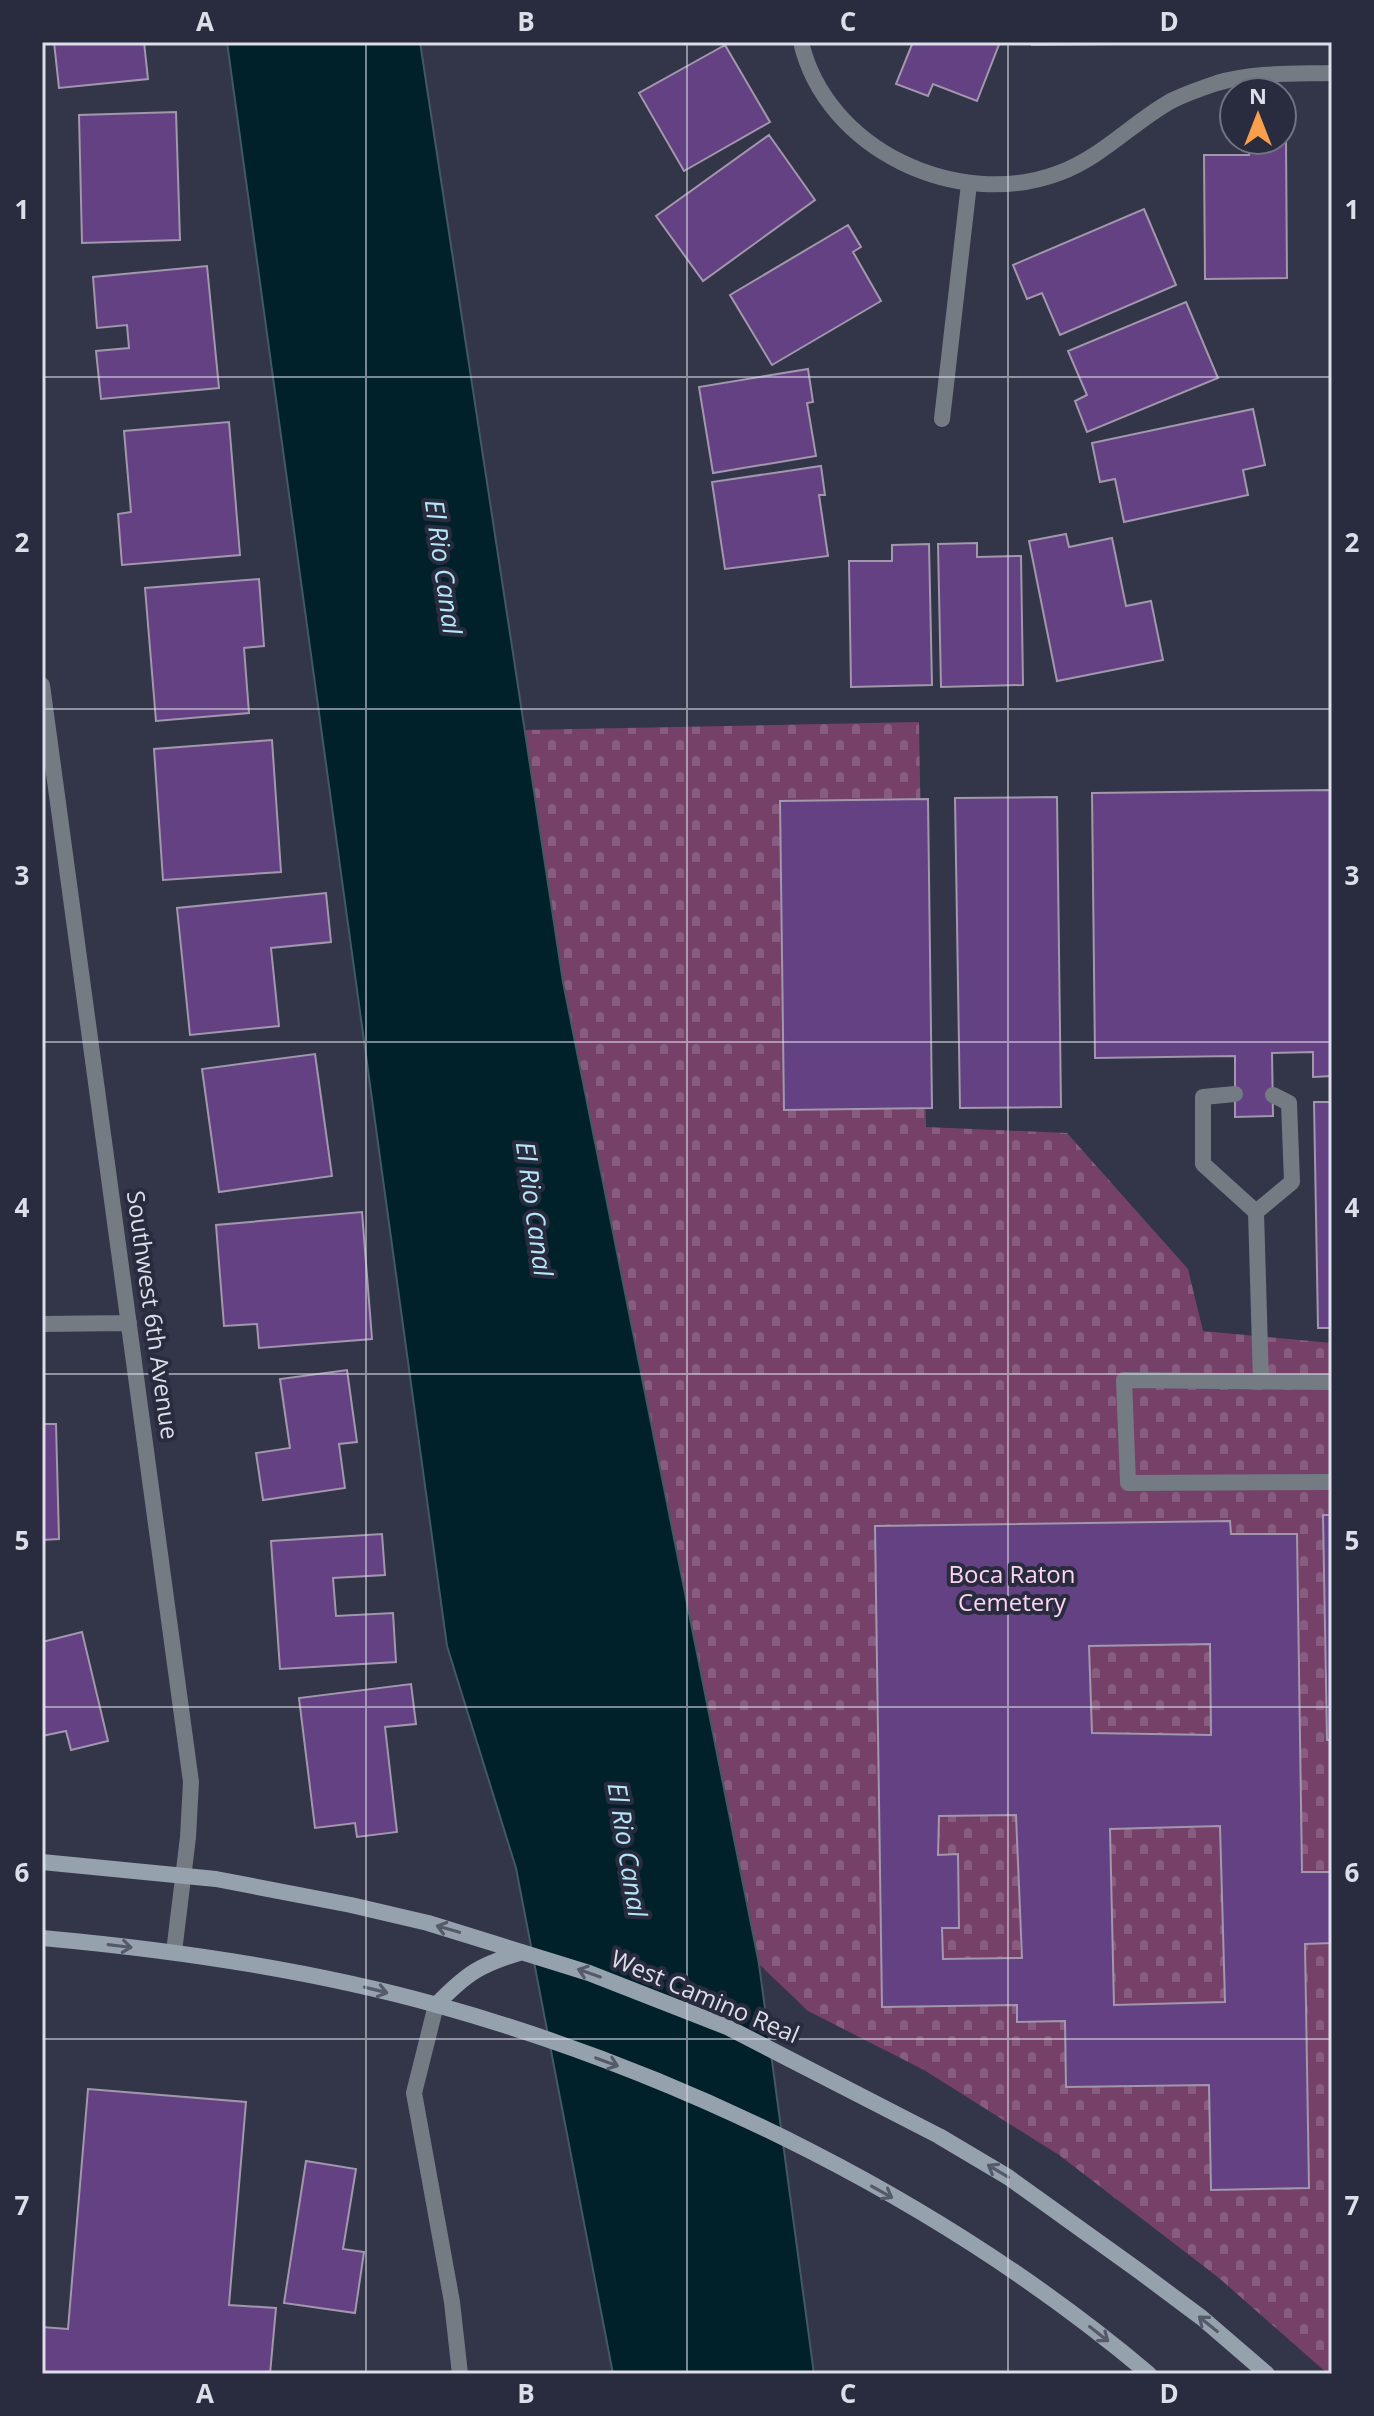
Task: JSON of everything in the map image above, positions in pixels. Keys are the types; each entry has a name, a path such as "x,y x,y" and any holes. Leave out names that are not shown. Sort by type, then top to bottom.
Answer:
{"street":[{"path":"801,42 822,91 850,126 885,154 926,174 969,184 1014,184 1058,174 1098,154 1171,101 1218,83 1266,75 1332,73"},
{"path":"942,419 969,184"},
{"name":"Southwest 6th Avenue","path":"42,685 49,785 129,1323 191,1782 188,1837 174,1952"},
{"path":"1235,1094 1203,1097 1203,1164 1256,1212 1261,1382"},
{"path":"1256,1212 1292,1182 1289,1103 1273,1095"},
{"path":"42,1324 129,1323"},
{"path":"1332,1382 1124,1380 1128,1483 1332,1482"},
{"name":"West Camino Real","path":"42,1862 183,1874 351,1905 428,1923 659,1999 727,2027 939,2136 1008,2177 1152,2280 1267,2374"},
{"path":"42,1938 174,1952 270,1967 436,2005 533,2035 723,2108 934,2221 1066,2308 1149,2374"},
{"path":"460,2374 452,2302 414,2093 436,2005 456,1984 482,1965 522,1952"}],"green space":[{"name":"Boca Raton Cemetery","path":"919,722 926,1127 1067,1133 1188,1269 1203,1331 1332,1343 1332,2374 1328,2374 1219,2278 1059,2155 924,2070 808,2011 759,1964 563,982 525,730"}],"water":[{"name":"El Rio Canal","path":"227,42 420,42 563,982 759,1964 814,2374 613,2374 516,1868 447,1646"}],"building":[{"path":"54,42 144,42 148,79 59,88"},
{"path":"913,42 1000,42 977,101 933,84 928,96 896,84"},
{"path":"1032,42 1115,42 1115,44 1032,45"},
{"path":"725,45 770,122 684,171 639,93"},
{"path":"176,112 180,240 82,243 79,115"},
{"path":"769,135 815,200 703,281 656,216"},
{"path":"1204,155 1286,156 1287,278 1205,279"},
{"path":"1144,209 1176,285 1060,335 1042,293 1027,299 1013,265"},
{"path":"848,225 861,247 853,252 881,301 772,365 730,295"},
{"path":"207,266 219,388 101,399 96,351 129,348 127,325 97,328 93,277"},
{"path":"1186,302 1218,378 1087,432 1075,401 1087,395 1068,351"},
{"path":"808,369 813,402 807,403 816,456 713,473 699,387"},
{"path":"1253,409 1265,465 1243,470 1248,495 1124,522 1115,479 1100,482 1092,443"},
{"path":"229,422 240,555 122,565 118,514 131,512 124,431"},
{"path":"821,466 825,495 819,495 828,556 725,569 712,482"},
{"path":"1066,534 1069,547 1112,538 1126,606 1151,601 1163,660 1057,681 1029,541"},
{"path":"977,543 977,557 1021,556 1023,685 941,687 938,544"},
{"path":"929,544 932,685 851,687 849,561 892,561 892,545"},
{"path":"259,579 264,646 244,648 249,713 156,721 145,588"},
{"path":"272,740 281,872 163,880 154,749"},
{"path":"1332,790 1332,1076 1313,1077 1313,1052 1272,1053 1273,1116 1235,1117 1235,1056 1095,1058 1092,793"},
{"path":"1057,797 1061,1107 960,1108 955,798"},
{"path":"928,799 932,1108 784,1110 780,801"},
{"path":"326,893 331,942 271,948 279,1026 190,1035 177,908"},
{"path":"315,1054 332,1176 219,1192 202,1069"},
{"path":"1314,1102 1332,1102 1332,1328 1318,1328"},
{"path":"362,1212 372,1339 259,1348 257,1324 224,1326 216,1225"},
{"path":"347,1370 357,1442 339,1444 345,1488 263,1500 256,1453 290,1448 280,1379"},
{"path":"42,1424 56,1424 59,1539 42,1540"},
{"path":"1323,1515 1332,1515 1332,1740 1327,1740"},
{"path":"1230,1521 1231,1534 1297,1534 1302,1872 1332,1872 1332,1943 1305,1944 1309,2188 1211,2190 1209,2085 1066,2087 1065,2021 1017,2022 1017,2005 882,2007 875,1526","holes":["1210,1644 1211,1735 1092,1733 1089,1646","1016,1815 1022,1958 943,1959 942,1928 959,1928 958,1854 938,1855 939,1816","1220,1826 1225,2002 1114,2005 1110,1829"]},
{"path":"382,1534 385,1575 333,1578 336,1616 393,1613 396,1662 280,1669 271,1541"},
{"path":"82,1632 108,1741 71,1750 66,1731 42,1736 42,1642"},
{"path":"411,1684 416,1724 385,1727 397,1832 357,1837 355,1823 315,1828 299,1698"},
{"path":"88,2089 246,2102 229,2305 276,2308 270,2374 42,2374 42,2327 68,2329"},
{"path":"306,2161 356,2169 343,2249 364,2252 355,2313 284,2303"}]}
